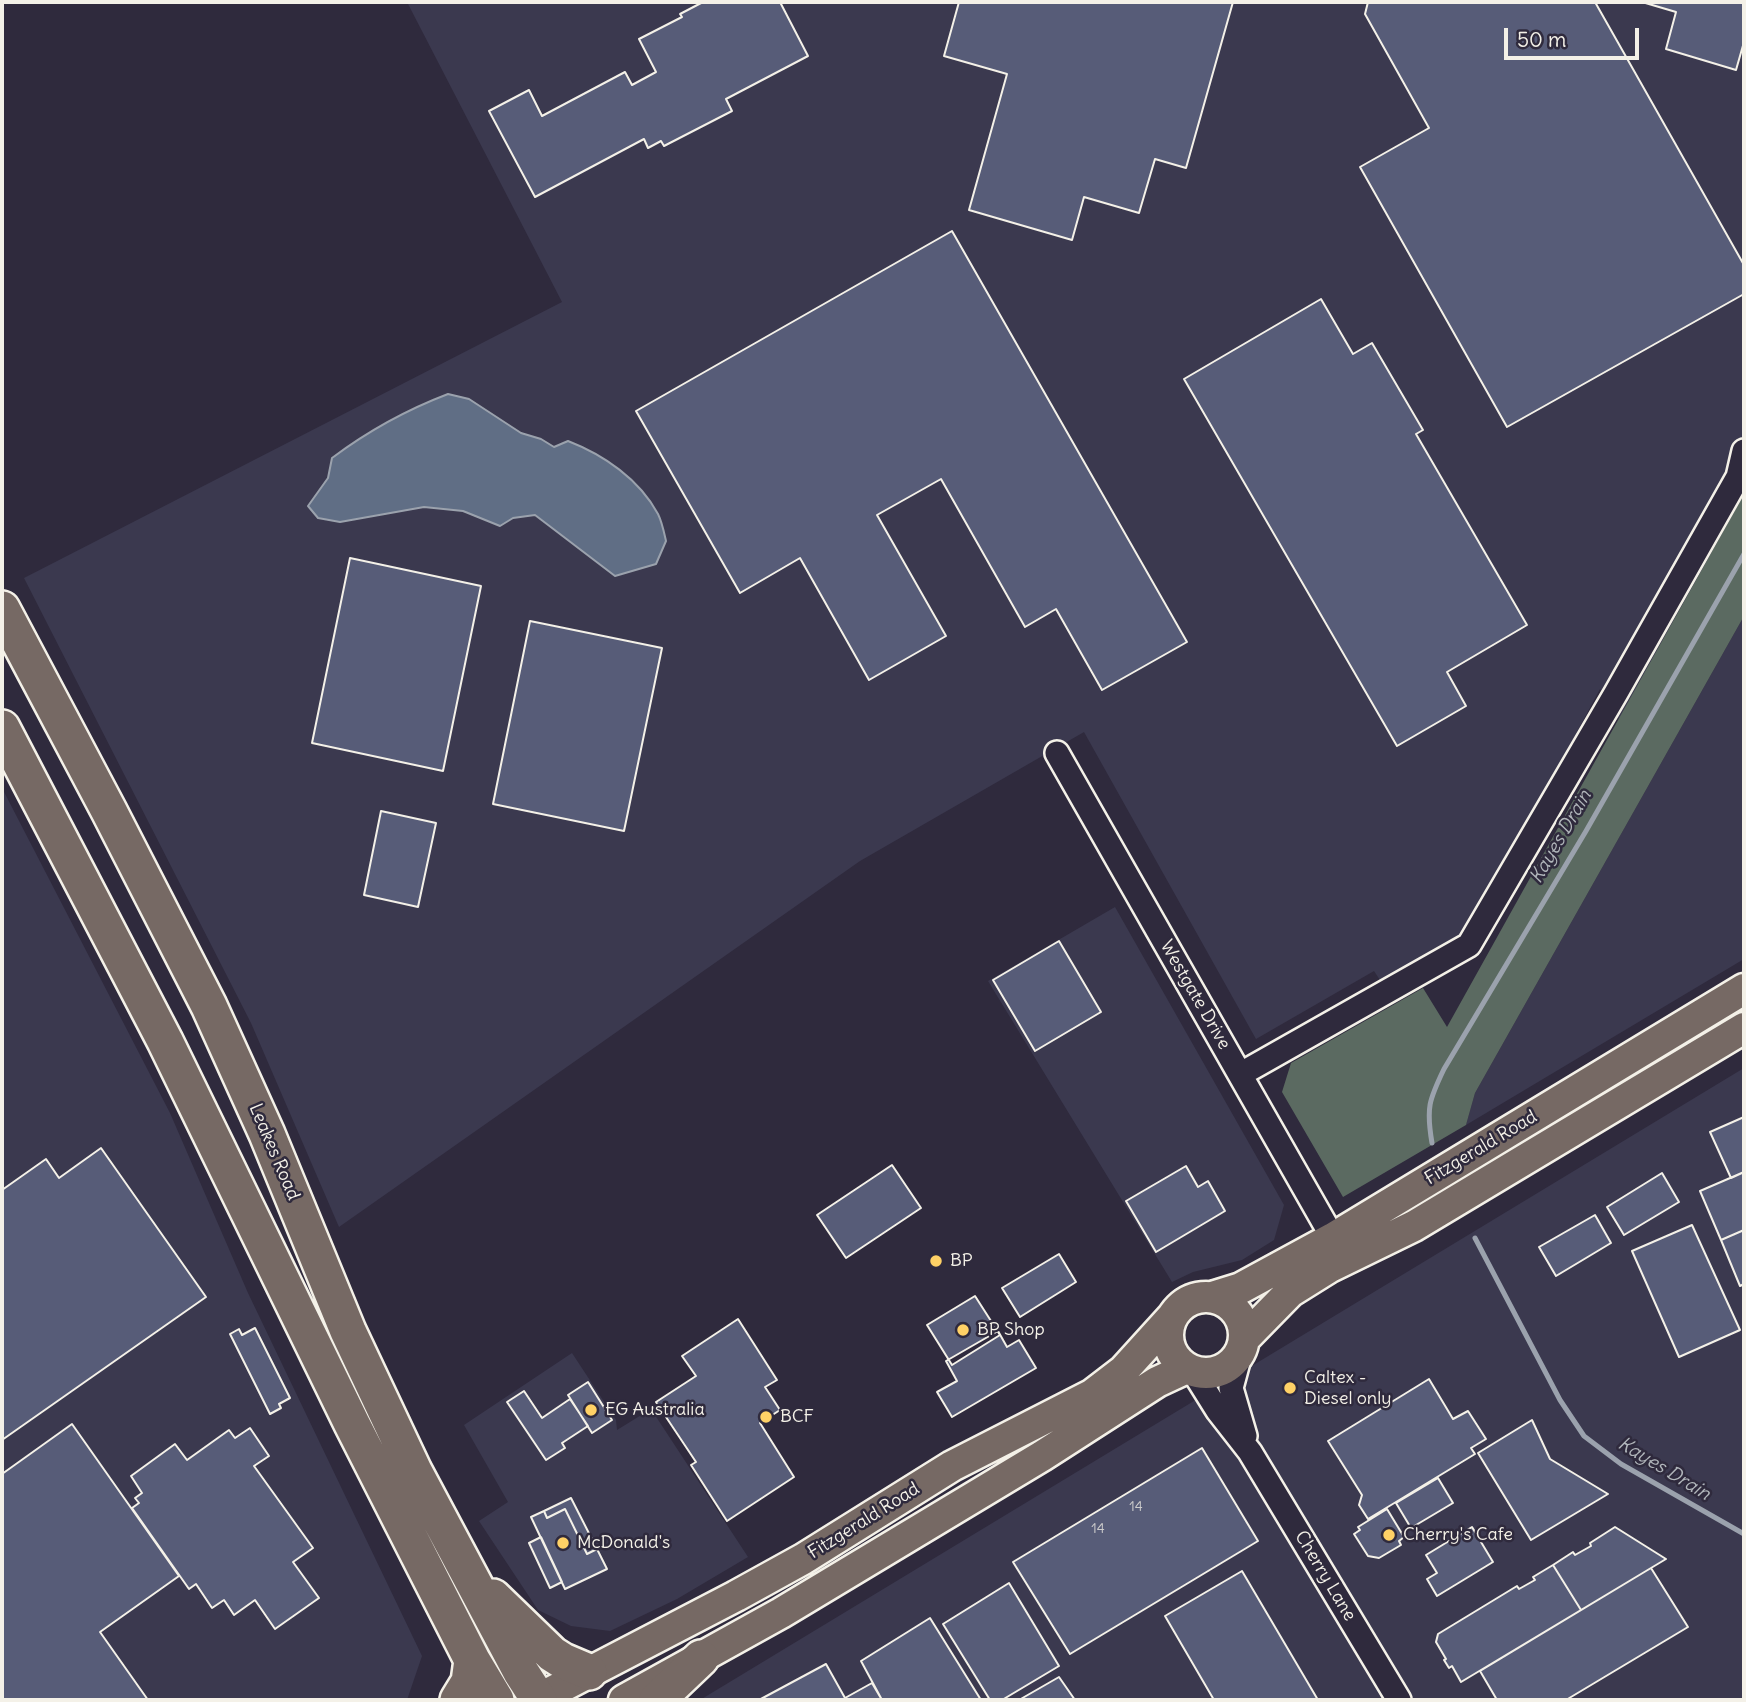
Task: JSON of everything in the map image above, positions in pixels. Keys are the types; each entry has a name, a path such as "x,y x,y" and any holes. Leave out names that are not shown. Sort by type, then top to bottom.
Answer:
{"highway":[{"name":"Leakes Road","path":"2,610 209,1006 267,1133 348,1331 414,1471 537,1700"},
{"path":"2,729 165,1041 352,1424 472,1660 496,1700"},
{"path":"468,1573 552,1654 589,1672"},
{"path":"657,1700 701,1658"},
{"path":"458,1700 469,1682 472,1660"}],"main road":[{"name":"Fitzgerald Road","path":"1212,1297 1241,1288 1333,1238 1744,989"},
{"name":"Fitzgerald Road","path":"1243,1343 1290,1292 1330,1267 1414,1226 1744,1028"},
{"path":"1212,1297 1232,1307 1244,1327 1243,1343 1237,1358 1217,1372 1190,1370 1178,1361 1168,1340 1168,1328 1172,1317 1189,1300 1212,1297"},
{"name":"Fitzgerald Road","path":"537,1700 747,1590 803,1559 953,1466 1093,1394 1123,1371 1172,1317"},
{"name":"Fitzgerald Road","path":"624,1700 935,1522 1157,1382 1190,1370"}],"street":[{"path":"1241,1074 1469,945 1738,477 1744,451"},
{"name":"Westgate Drive","path":"1057,753 1333,1238"},
{"name":"Cherry Lane","path":"1243,1343 1231,1388 1251,1452"},
{"name":"Cherry Lane","path":"1190,1370 1251,1452 1397,1700"}],"shaded area":[{"path":"407,2 1744,2 1744,494 1619,719 1600,689 1468,935 1380,980 1374,971 1256,1039 1084,732 860,861 339,1227 251,1023 24,578 562,302"},
{"path":"1744,616 1744,959 1466,1125 1475,1093"},
{"path":"2,788 170,1113 248,1293 422,1656 407,1700 2,1700"},
{"path":"1115,907 1284,1205 1274,1240 1242,1260 1193,1272 1172,1282 988,981"},
{"path":"1744,1068 1744,1700 700,1700"},
{"path":"572,1353 616,1420 617,1430 651,1409 748,1557 677,1599 610,1631 571,1626 538,1610 479,1521 508,1502 464,1425"}],"green space":[{"path":"1744,494 1744,616 1475,1093 1466,1125 1343,1197 1282,1092 1291,1063 1423,988 1447,1027"}],"water":[{"path":"448,394 469,399 521,433 541,439 554,447 568,441 595,453 631,479 650,501 663,527 666,541 656,564 615,576 535,515 513,518 500,526 463,511 424,507 340,522 318,518 308,506 328,478 332,458 388,422"}],"building":[{"path":"703,2 780,2 808,56 726,99 732,111 664,146 661,141 648,148 644,139 535,197 489,111 529,90 542,116 625,72 632,85 656,72 639,39 682,17 680,14"},
{"path":"959,2 1233,2 1186,168 1155,159 1139,213 1084,197 1072,240 969,210 1007,74 944,56"},
{"path":"1368,2 1595,2 1744,265 1744,294 1507,427 1360,167 1429,128 1365,14"},
{"path":"1642,2 1744,2 1744,42 1736,70 1666,49 1676,12"},
{"path":"952,231 1187,642 1102,690 1056,609 1025,627 941,479 877,515 946,636 869,680 800,558 740,593 636,411"},
{"path":"1321,299 1353,354 1372,343 1423,430 1416,434 1527,625 1447,672 1466,706 1397,746 1184,379"},
{"path":"350,558 481,586 443,771 312,743"},
{"path":"530,621 662,648 624,831 493,804"},
{"path":"381,811 436,823 418,907 364,895"},
{"path":"1059,941 1101,1012 1035,1051 993,980"},
{"path":"1744,1117 1744,1172 1731,1178 1710,1132"},
{"path":"101,1148 206,1297 2,1440 2,1190 46,1159 59,1178"},
{"path":"892,1165 921,1208 846,1258 817,1215"},
{"path":"1186,1166 1198,1187 1208,1181 1225,1211 1156,1252 1126,1201"},
{"path":"1744,1172 1744,1230 1721,1240 1700,1191"},
{"path":"1662,1173 1679,1202 1624,1235 1607,1207"},
{"path":"1595,1215 1611,1243 1556,1276 1539,1247"},
{"path":"1692,1225 1740,1330 1679,1357 1632,1251"},
{"path":"1744,1230 1744,1284 1740,1286 1721,1240"},
{"path":"1059,1254 1076,1282 1020,1317 1002,1288"},
{"name":"BP Shop","path":"975,1296 1000,1335 952,1365 927,1325"},
{"path":"738,1319 777,1380 765,1387 780,1410 760,1423 794,1477 727,1521 691,1465 696,1462 656,1402 696,1376 682,1356"},
{"path":"255,1328 290,1398 279,1404 281,1408 270,1414 230,1334 239,1329 242,1335"},
{"path":"998,1331 1007,1347 1019,1340 1036,1368 952,1417 937,1392 957,1381 946,1361"},
{"path":"1429,1379 1453,1419 1468,1411 1486,1439 1471,1448 1475,1454 1368,1519 1359,1505 1362,1495 1328,1441"},
{"name":"EG Australia","path":"588,1382 612,1420 592,1433 568,1395"},
{"path":"524,1391 542,1418 570,1399 588,1426 562,1443 565,1448 546,1460 507,1402"},
{"path":"1532,1420 1550,1459 1608,1494 1531,1540 1478,1453"},
{"path":"72,1424 179,1576 100,1632 148,1700 2,1700 2,1474"},
{"path":"250,1428 269,1456 254,1466 313,1548 293,1562 319,1598 275,1629 255,1600 234,1615 224,1600 212,1608 196,1584 189,1589 132,1508 139,1503 135,1498 142,1493 131,1476 175,1444 187,1460 229,1430 235,1438"},
{"path":"1202,1448 1258,1541 1070,1654 1013,1562"},
{"path":"1438,1478 1453,1503 1411,1528 1396,1503"},
{"path":"571,1498 597,1549 587,1554 565,1509 547,1518 544,1511"},
{"name":"McDonald's","path":"565,1509 587,1554 597,1549 607,1569 565,1589 531,1517 544,1511 547,1518"},
{"path":"1387,1509 1404,1537 1399,1541 1401,1545 1379,1558 1368,1556 1354,1534 1360,1530 1358,1527"},
{"path":"1472,1527 1493,1562 1437,1596 1427,1579 1437,1573 1426,1555"},
{"path":"1615,1527 1666,1559 1581,1610 1553,1565 1573,1552 1575,1555 1591,1546 1590,1543"},
{"path":"541,1537 562,1582 550,1588 529,1543"},
{"path":"1553,1565 1581,1610 1461,1682 1452,1666 1449,1668 1444,1660 1446,1659 1436,1642 1438,1634 1517,1586 1519,1589 1535,1580 1533,1577"},
{"path":"1651,1568 1688,1627 1566,1700 1497,1700 1480,1671"},
{"path":"1242,1571 1318,1700 1214,1700 1165,1616"},
{"path":"1009,1583 1059,1666 1002,1700 990,1700 943,1624"},
{"path":"930,1618 981,1700 882,1700 861,1661"},
{"path":"826,1664 845,1698 872,1683 882,1700 759,1700"},
{"path":"1059,1677 1075,1700 1019,1700"}],"waterway":[{"name":"Kayes Drain","path":"1432,1143 1430,1104 1444,1069 1586,831 1744,554"},
{"name":"Kayes Drain","path":"1475,1238 1560,1400 1584,1436 1621,1464 1744,1534"}],"place":[{"name":"BP","path":"936,1261"},
{"name":"BP Shop","path":"963,1330"},
{"name":"Caltex - Diesel only","path":"1290,1388"},
{"name":"EG Australia","path":"591,1410"},
{"name":"BCF","path":"766,1417"},
{"name":"Cherry's Cafe","path":"1389,1535"},
{"name":"McDonald's","path":"563,1543"}]}
